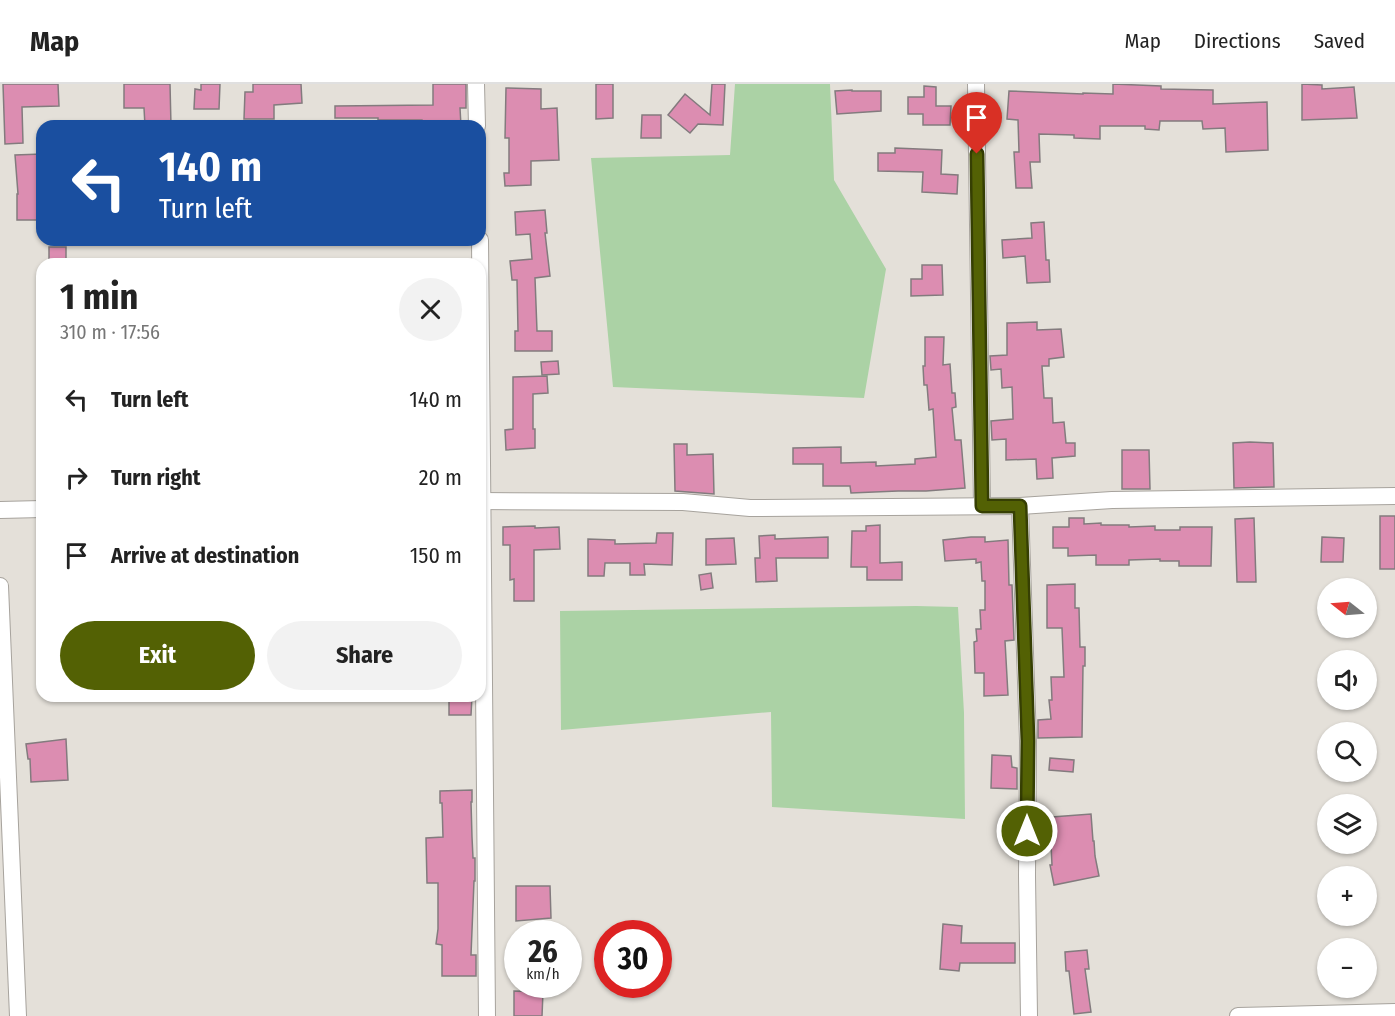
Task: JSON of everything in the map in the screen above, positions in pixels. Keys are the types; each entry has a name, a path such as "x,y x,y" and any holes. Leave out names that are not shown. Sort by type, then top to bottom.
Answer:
{"street":[{"path":"476,84 477,120"},
{"path":"976,84 982,506"},
{"path":"486,501 683,502 750,508 1020,506 1168,498 1395,496"},
{"path":"1020,506 1028,741 1029,1016"},
{"path":"0,510 36,509"},
{"path":"0,586 18,1016"},
{"path":"483,702 487,1016"},
{"path":"1238,1016 1395,1012"}],"green space":[{"path":"735,84 830,84 834,180 886,269 864,398 613,387 591,158 730,155"},
{"path":"958,607 964,713 965,819 772,807 771,712 561,730 560,611"}],"building":[{"path":"3,84 58,84 59,106 22,107 23,143 5,144"},
{"path":"124,84 170,84 171,120 145,120 144,108 124,108"},
{"path":"201,84 220,84 219,109 194,109 195,89 201,90"},
{"path":"253,84 301,84 302,103 274,105 274,119 244,119 245,92 253,92"},
{"path":"433,84 466,84 466,108 460,108 461,120 335,118 335,106 433,105"},
{"path":"596,84 613,84 613,118 596,119"},
{"path":"712,84 725,84 723,125 698,124 690,133 668,115 685,94 710,115"},
{"path":"1113,84 1161,86 1161,89 1213,90 1213,104 1267,102 1268,150 1226,152 1225,128 1203,129 1202,121 1160,121 1159,130 1145,129 1145,126 1100,126 1100,139 1074,138 1074,135 1039,134 1040,162 1030,162 1032,188 1016,188 1014,152 1019,152 1018,120 1007,119 1009,91 1113,94"},
{"path":"1302,84 1322,85 1322,89 1354,87 1357,118 1302,120"},
{"path":"924,86 936,87 936,106 951,106 950,125 923,125 923,114 908,114 908,97 924,97"},
{"path":"506,88 541,89 541,109 557,108 559,160 531,161 531,185 505,186 504,173 509,173 509,138 505,138"},
{"path":"835,91 881,91 881,111 837,114"},
{"path":"642,115 661,115 661,138 641,138"},
{"path":"895,148 942,150 941,174 958,175 957,194 922,192 923,172 878,171 878,153 895,153"},
{"path":"36,154 36,220 17,220 15,155"},
{"path":"545,210 550,276 535,278 537,331 552,331 552,351 515,351 515,331 518,331 517,280 512,280 510,261 532,259 530,234 516,235 515,212"},
{"path":"1044,222 1050,282 1027,283 1025,256 1003,258 1002,240 1032,238 1031,223"},
{"path":"49,247 66,247 66,258 49,258"},
{"path":"922,265 942,265 943,295 911,296 911,279 922,279"},
{"path":"1037,322 1037,330 1061,329 1064,357 1049,359 1049,366 1042,366 1044,398 1052,398 1053,423 1064,422 1066,443 1075,443 1075,456 1052,458 1053,478 1037,479 1036,459 1006,460 1006,439 992,440 991,421 1013,419 1012,387 1002,388 1001,369 991,370 990,356 1007,355 1007,323"},
{"path":"925,337 944,337 943,365 950,364 952,393 955,393 956,407 952,408 955,440 961,440 965,488 851,493 850,486 823,486 823,464 793,464 793,448 841,447 841,463 876,462 876,466 915,464 915,459 936,457 933,409 929,410 927,385 924,385"},
{"path":"558,361 559,374 542,375 541,362"},
{"path":"547,376 548,393 533,394 535,448 506,450 505,430 513,429 513,377"},
{"path":"1233,443 1273,443 1274,487 1234,488"},
{"path":"674,444 687,444 687,455 713,454 714,494 675,491"},
{"path":"1122,450 1149,450 1150,489 1122,489"},
{"path":"1380,516 1395,516 1395,569 1380,569"},
{"path":"1069,518 1084,518 1084,524 1155,526 1155,530 1212,527 1211,566 1179,566 1179,561 1160,561 1160,559 1129,560 1129,565 1096,565 1096,555 1068,556 1068,548 1053,548 1053,527 1069,527"},
{"path":"1254,518 1256,582 1237,582 1235,519"},
{"path":"880,525 880,563 902,562 902,580 867,580 867,567 851,567 852,531 866,531 866,526"},
{"path":"535,526 535,528 559,527 560,549 534,550 534,601 514,601 514,579 510,580 510,545 503,545 503,527"},
{"path":"657,533 673,533 672,565 644,564 645,575 630,575 630,563 605,563 604,576 588,576 588,539 615,540 615,544 656,543"},
{"path":"775,535 775,539 828,537 828,558 776,558 777,581 756,582 755,558 760,558 759,536"},
{"path":"985,537 985,542 1008,540 1014,640 1005,641 1008,695 984,696 984,673 975,673 976,629 981,629 980,610 985,610 985,581 982,581 981,562 976,563 976,559 945,561 943,540"},
{"path":"1322,537 1344,538 1343,562 1321,562"},
{"path":"734,538 736,564 706,565 706,539"},
{"path":"711,573 713,588 701,590 699,575"},
{"path":"1075,584 1075,608 1079,608 1080,647 1085,647 1082,737 1038,738 1038,720 1051,719 1049,700 1052,700 1051,677 1064,677 1062,628 1047,628 1047,585"},
{"path":"449,702 472,702 471,715 449,715"},
{"path":"66,739 68,780 31,782 30,759 28,759 26,744"},
{"path":"992,755 1011,756 1012,767 1017,768 1017,789 991,788"},
{"path":"1050,758 1074,760 1073,772 1049,770"},
{"path":"472,790 475,881 471,955 476,955 476,976 442,976 442,945 436,944 438,883 427,883 426,838 443,837 440,791"},
{"path":"1091,814 1099,876 1054,885 1050,865 1052,865 1051,844 1054,843 1052,817"},
{"path":"516,886 550,886 551,918 516,920"},
{"path":"943,924 962,926 961,943 1015,943 1015,963 960,963 959,971 940,969"},
{"path":"1087,950 1089,969 1085,969 1091,1012 1074,1014 1065,952"},
{"path":"514,998 543,998 542,1016 514,1016"}],"route":[{"path":"977,154 982,506 1020,506 1028,741 1027,831"}]}
